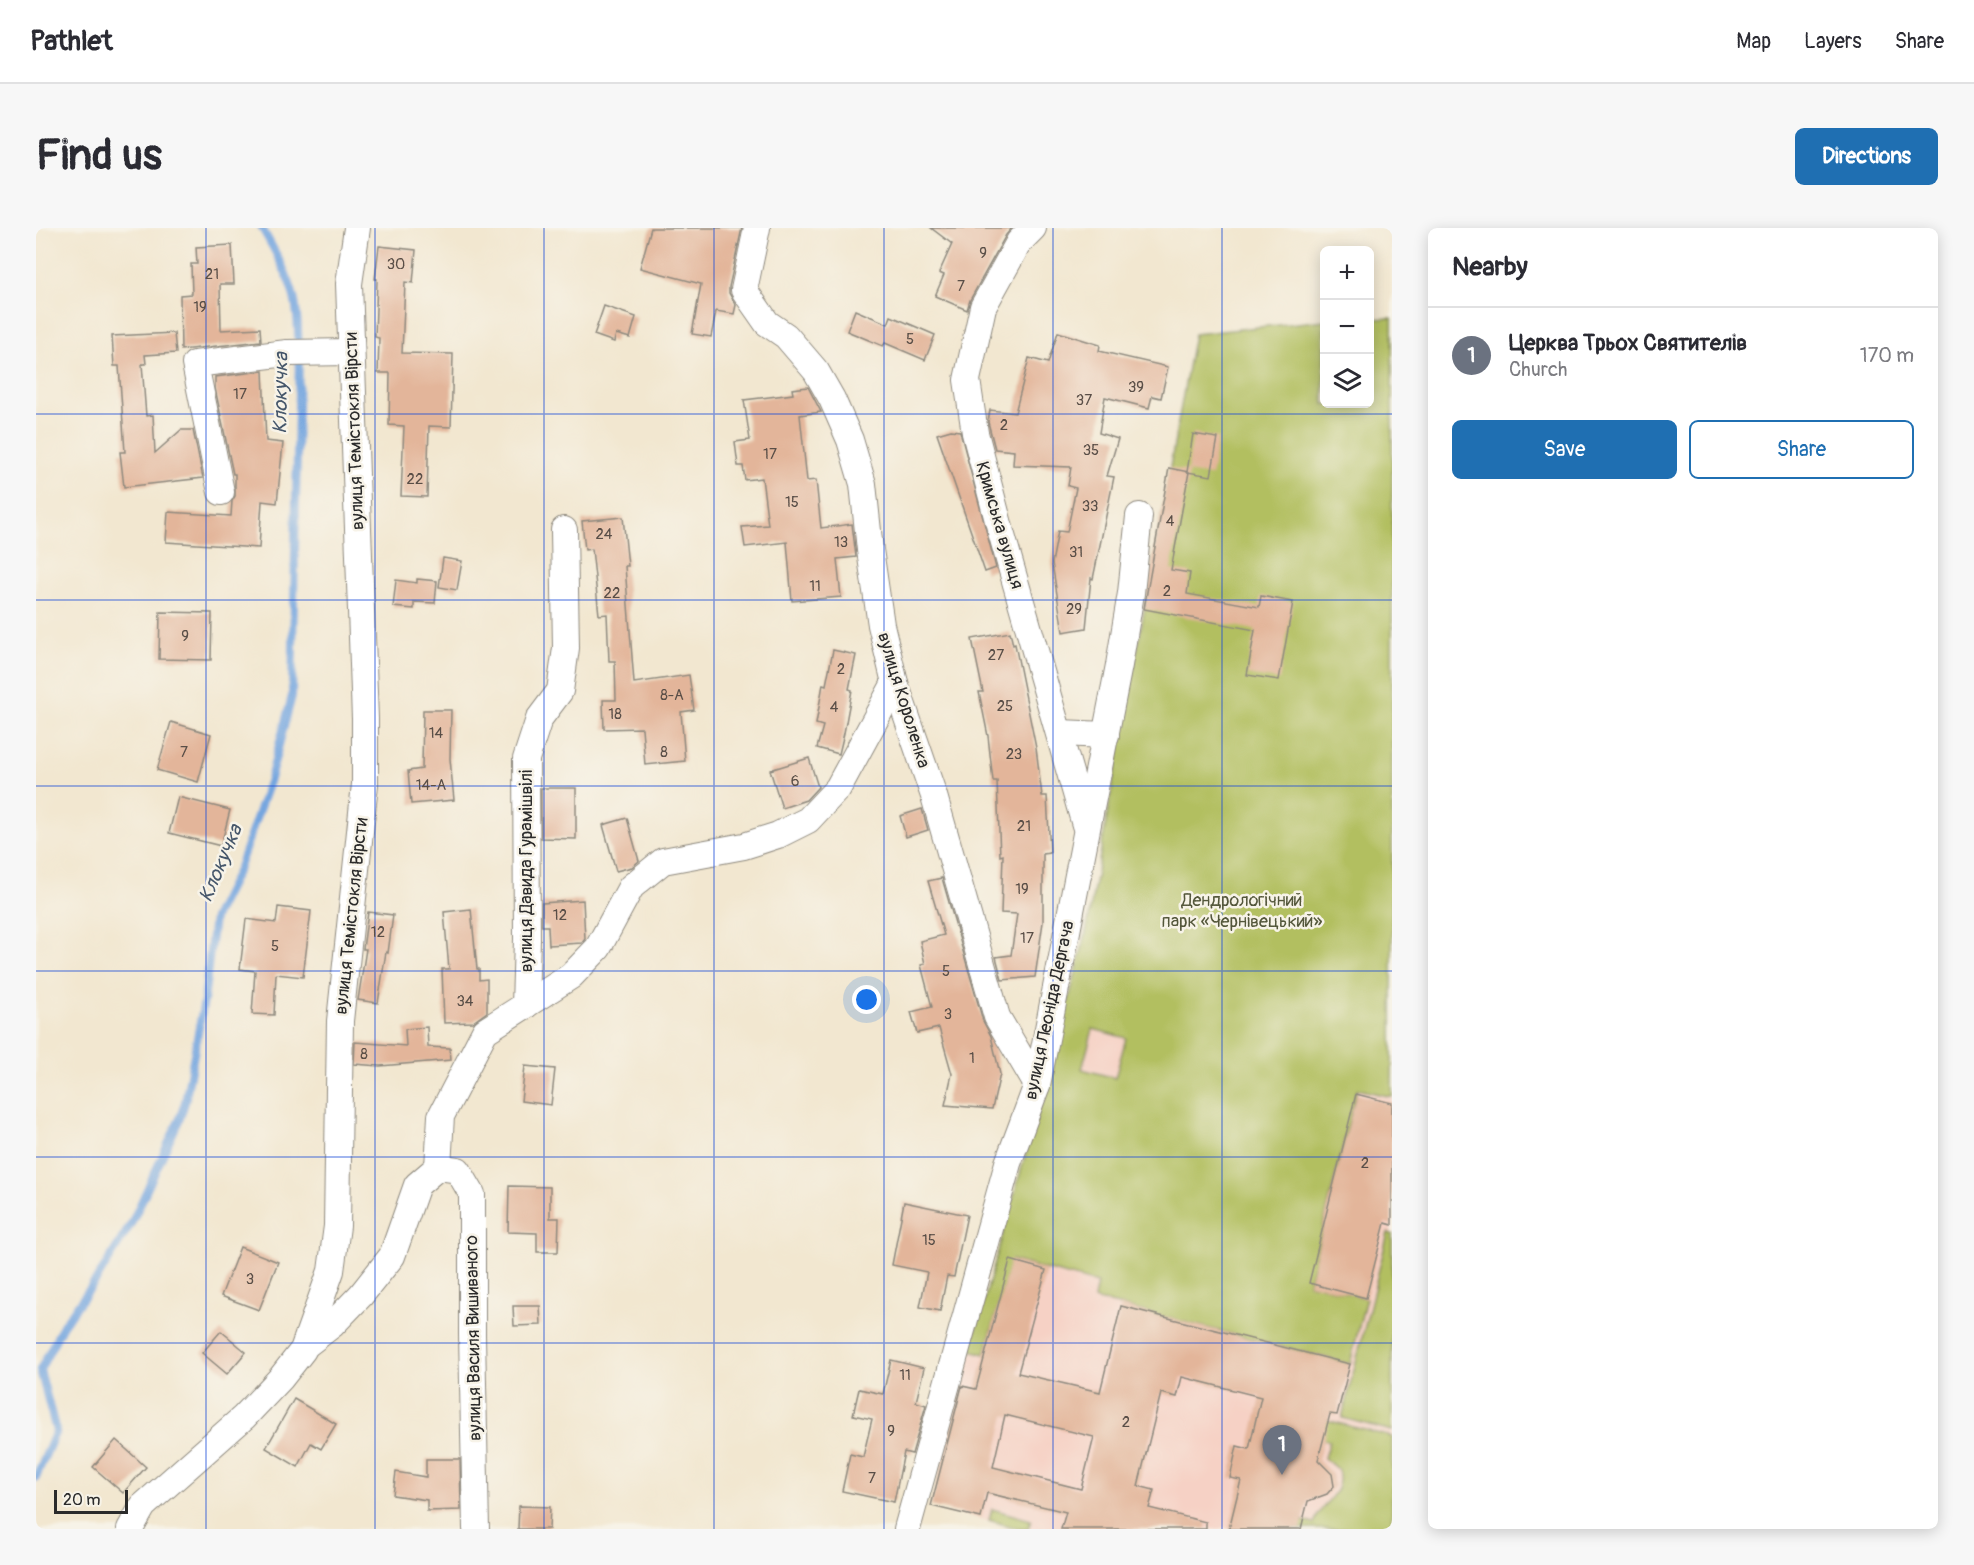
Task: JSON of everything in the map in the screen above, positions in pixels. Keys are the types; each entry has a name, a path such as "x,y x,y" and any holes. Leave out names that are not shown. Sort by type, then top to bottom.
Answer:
{"street":[{"name":"вулиця Темістокля Вірсти","path":"130,1529 142,1506 244,1417 281,1378 306,1345 331,1271 337,1226 340,1021 365,784 365,720 349,284 357,228"},
{"name":"вулиця Короленка","path":"757,228 744,290 767,323 786,336 816,371 832,399 850,440 863,484 881,625 895,683 934,796 997,1017 1036,1085"},
{"name":"Кримська вулиця","path":"1034,228 1019,242 983,307 967,380 975,433 983,466 1087,831"},
{"path":"221,492 195,364 287,353 351,351"},
{"name":"вулиця Леоніда Дергача","path":"907,1529 1008,1163 1036,1085 1106,735 1131,593 1140,516"},
{"name":"вулиця Давида Гурамішвілі","path":"525,1006 526,759 538,719 560,691 566,648 564,530"},
{"name":"вулиця Давида Гурамішвілі","path":"438,1167 441,1116 485,1031 571,976 598,948 631,887 663,861 744,846 778,835 808,820 838,788 895,683"},
{"path":"1060,734 1106,735"},
{"path":"306,1345 332,1325 392,1256 417,1185 438,1167"},
{"name":"вулиця Василя Вишиваного","path":"438,1167 458,1170 472,1194 476,1529"}],"shaded area":[{"path":"1063,1022 1356,1094 1357,1088 1392,1097 1392,1529 1019,1529 931,1506 960,1385"}],"green space":[{"name":"Дендрологічний парк «Чернівецький»","path":"1392,318 1392,1097 1357,1089 1309,1283 1366,1298 1350,1364 1094,1299 1097,1283 1011,1260 985,1354 970,1350 1086,933 1194,334 1320,320 1320,408 1374,408 1374,319","holes":["1093,1029 1126,1038 1115,1078 1082,1069"]},
{"path":"1388,1233 1392,1234 1392,1431 1342,1418"},
{"path":"1319,1418 1392,1437 1392,1529 1291,1529 1294,1519 1314,1524 1338,1486 1338,1470 1324,1458 1329,1441 1314,1437"},
{"path":"992,1509 1031,1520 1028,1529 1019,1529 989,1520"}],"building":[{"path":"651,228 742,228 729,287 729,293 736,305 734,314 716,311 711,337 692,334 701,284 640,268"},
{"path":"931,228 1012,228 970,300 967,310 935,296 944,275 939,273 952,244"},
{"path":"232,245 234,284 220,284 221,330 260,328 261,341 181,350 180,295 192,294 191,264 197,264 196,247"},
{"path":"379,246 416,250 413,283 405,282 402,353 453,354 451,427 429,426 427,497 401,496 404,426 389,425 390,373 378,373 379,338 375,337 377,279 375,279"},
{"path":"604,306 636,317 630,338 616,334 614,342 594,335"},
{"path":"855,310 888,324 891,316 935,335 925,360 885,343 883,346 847,331"},
{"path":"1058,332 1100,345 1099,351 1168,367 1161,398 1152,396 1149,408 1105,397 1099,433 1118,439 1107,476 1114,477 1093,579 1091,578 1086,628 1063,632 1052,563 1058,531 1067,532 1076,488 1068,486 1071,467 1013,465 1014,451 995,449 988,422 990,410 1015,413 1029,358 1048,363"},
{"path":"174,333 176,353 145,355 146,364 142,364 146,416 153,415 155,453 181,430 193,430 203,478 124,487 120,452 125,452 119,366 114,366 112,336"},
{"path":"263,371 266,441 283,443 277,503 262,501 259,548 166,542 168,512 231,516 232,501 235,496 235,474 233,474 215,388 215,377"},
{"path":"808,387 821,412 800,415 807,481 816,480 821,528 852,524 856,557 837,559 841,597 792,601 787,542 745,547 742,527 768,525 762,478 745,480 743,466 738,466 735,442 750,440 744,400 793,394 792,389"},
{"path":"951,430 960,431 996,568 985,572 937,434"},
{"path":"1193,434 1218,438 1211,476 1187,472"},
{"path":"1169,468 1189,472 1171,570 1190,573 1187,594 1259,607 1261,596 1293,602 1279,680 1247,675 1255,630 1144,609"},
{"path":"623,517 634,683 689,675 694,710 681,712 685,761 645,765 642,728 604,729 603,700 616,700 615,661 609,661 607,614 599,615 592,549 585,550 582,521"},
{"path":"443,558 462,561 457,590 439,587"},
{"path":"417,579 437,581 435,603 414,602 414,609 393,607 396,580 417,583"},
{"path":"160,612 212,613 211,660 159,659"},
{"path":"1010,632 1013,645 1015,644 1036,748 1042,796 1047,796 1050,853 1043,854 1043,922 1035,977 1002,980 996,957 1011,955 1017,914 1001,913 1003,855 1000,856 997,781 993,781 988,736 979,692 983,692 972,639"},
{"path":"833,650 856,655 849,689 852,690 839,754 817,748 823,726 816,724 823,684 826,685"},
{"path":"423,710 451,710 450,759 454,800 411,804 408,771 422,769"},
{"path":"171,722 211,734 198,782 157,770"},
{"path":"809,758 818,787 806,800 782,808 770,770"},
{"path":"541,788 576,788 576,839 541,838"},
{"path":"178,797 230,810 221,846 169,833"},
{"path":"922,809 928,830 906,837 900,816"},
{"path":"627,818 639,861 632,867 616,871 603,825"},
{"path":"942,878 983,1021 991,1036 1000,1074 992,1109 945,1105 952,1074 939,1028 917,1033 911,1012 932,1007 921,965 925,964 920,941 944,935 928,881"},
{"path":"583,900 585,939 582,943 549,945 548,926 542,926 542,903"},
{"path":"278,907 311,911 303,977 276,974 274,1015 252,1014 255,971 240,969 246,919 276,923"},
{"path":"471,909 479,980 487,979 487,1012 473,1022 444,1023 442,969 449,969 444,912"},
{"path":"368,912 393,915 378,1003 358,1000 366,949 363,949"},
{"path":"427,1027 428,1047 450,1048 451,1060 380,1066 354,1064 355,1042 406,1046 405,1029"},
{"path":"525,1066 555,1069 551,1105 521,1101"},
{"path":"1356,1094 1392,1103 1392,1225 1385,1223 1366,1298 1309,1283"},
{"path":"509,1186 550,1187 550,1218 559,1218 558,1252 537,1252 537,1233 508,1232"},
{"path":"904,1202 967,1215 954,1277 947,1276 940,1311 920,1307 927,1272 892,1265"},
{"path":"240,1247 278,1262 259,1310 221,1296"},
{"path":"1010,1260 1046,1270 1018,1373 1100,1392 1121,1306 1350,1364 1337,1415 1330,1414 1318,1460 1332,1474 1334,1486 1327,1494 1308,1501 1301,1529 1229,1529 1241,1480 1230,1478 1237,1446 1249,1449 1261,1397 1182,1377 1177,1397 1161,1393 1138,1486 1154,1490 1149,1508 1206,1522 1206,1529 1061,1529 1066,1512 987,1493 981,1518 931,1506 962,1386 976,1389","holes":["1005,1415 1094,1437 1081,1489 993,1467"]},
{"path":"513,1306 540,1306 541,1325 514,1326"},
{"path":"221,1331 246,1352 227,1374 202,1353"},
{"path":"891,1360 924,1368 916,1402 926,1405 912,1454 904,1452 894,1502 842,1491 850,1454 863,1457 872,1419 853,1415 859,1389 883,1394"},
{"path":"294,1399 336,1424 321,1449 311,1443 298,1467 266,1448"},
{"path":"116,1440 146,1467 123,1493 93,1467"},
{"path":"426,1459 460,1459 461,1510 427,1511 427,1500 393,1495 396,1472 426,1477"},
{"path":"519,1506 550,1507 549,1529 518,1529"}],"waterway":[{"name":"Клокучка","path":"36,1477 56,1431 40,1370 63,1325 97,1279 131,1224 180,1118 204,1001 214,918 238,870 270,779 292,696 298,320 288,279 262,228"}],"place":[{"name":"Церква Трьох Святителів","path":"1282,1475"}]}
